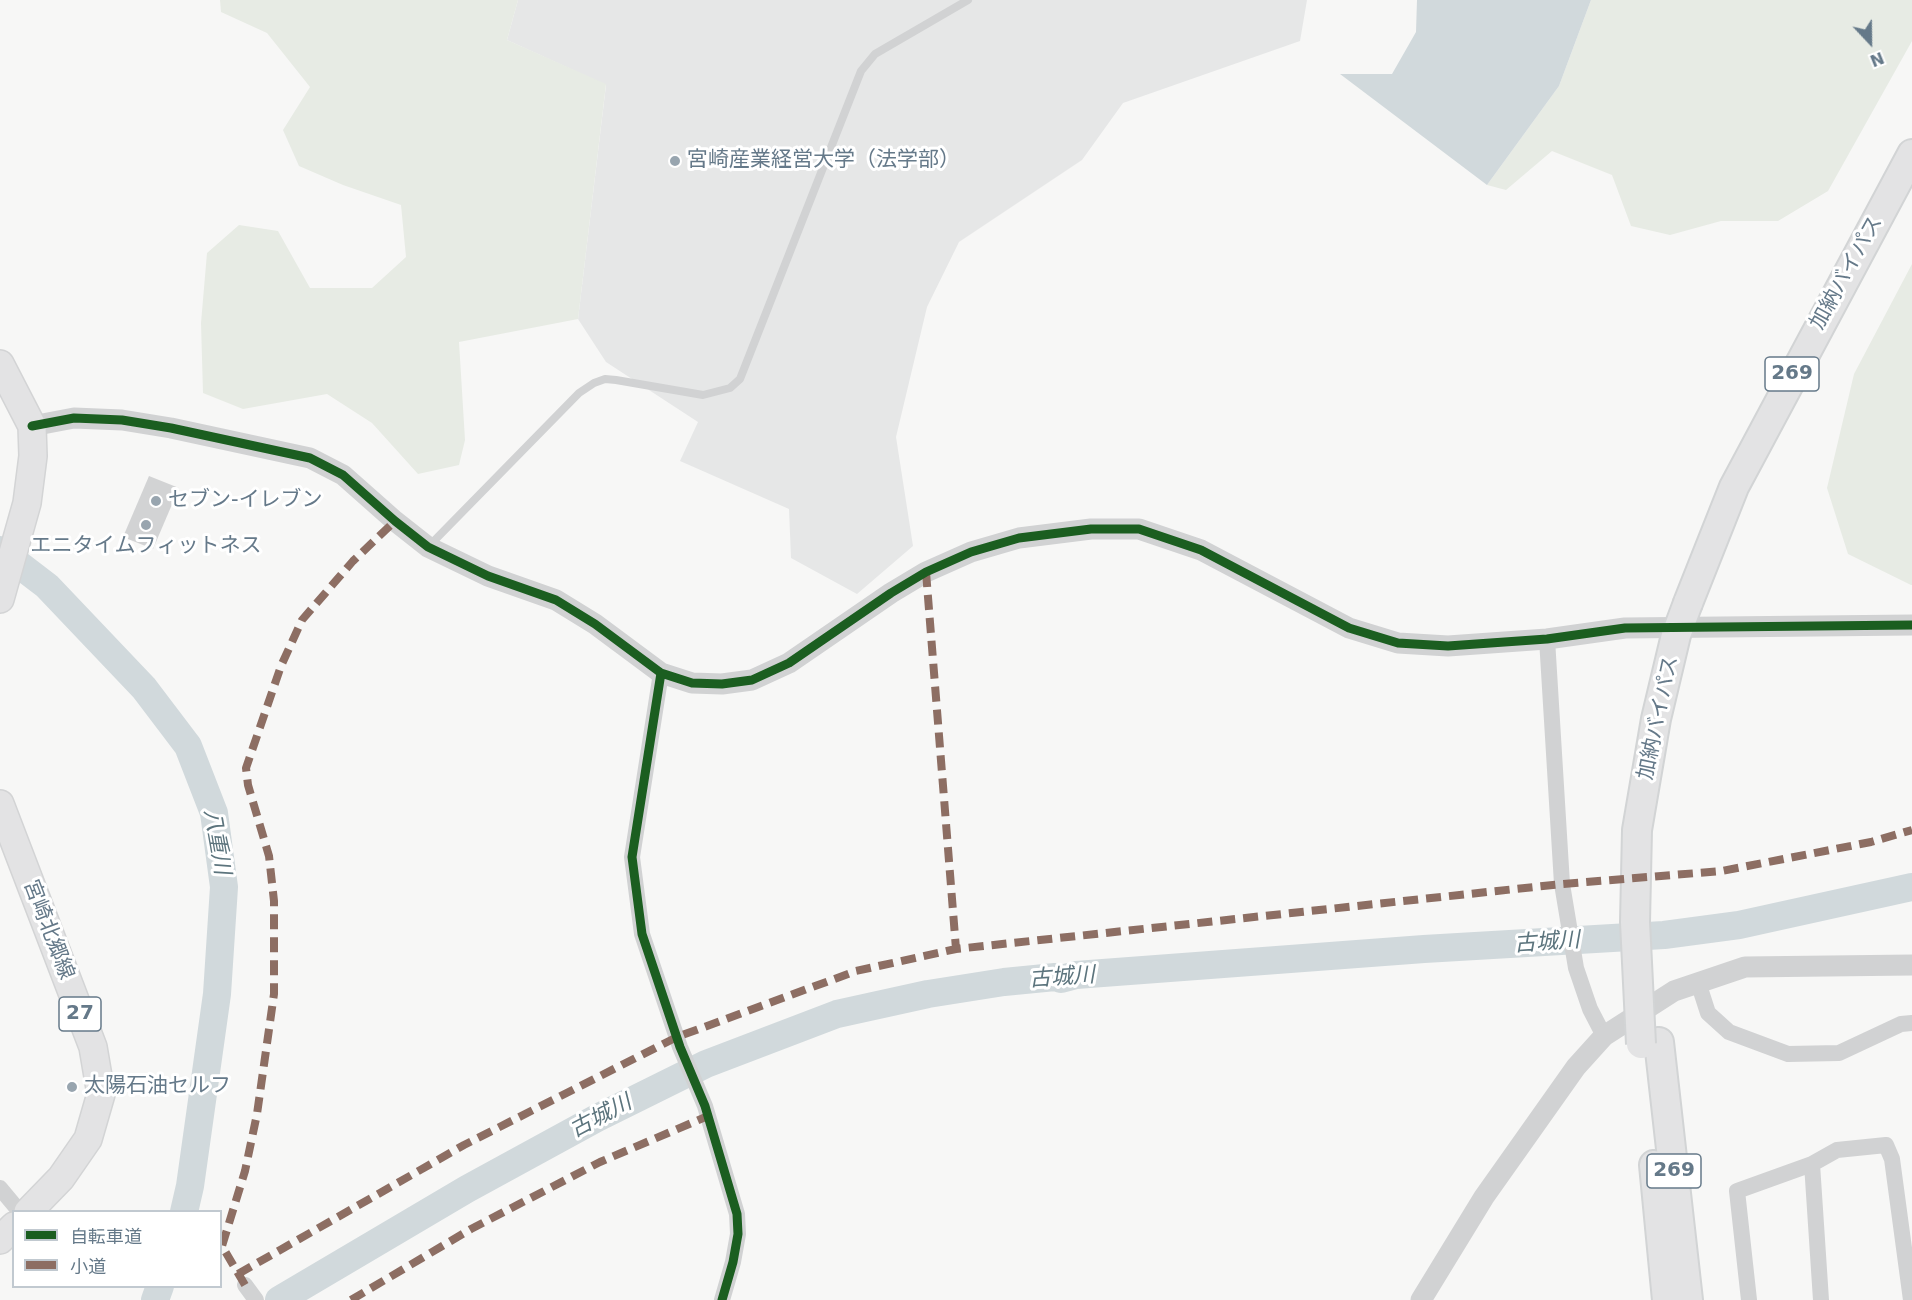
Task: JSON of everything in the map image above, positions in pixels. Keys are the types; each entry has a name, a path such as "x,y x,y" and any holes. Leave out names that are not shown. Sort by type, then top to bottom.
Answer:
{"highway":[{"name":"加納バイパス","path":"1697,604 1734,488 1788,381 1912,154"},
{"name":"加納バイパス","path":"1688,1300 1650,1043 1635,922 1637,830 1656,719 1676,635 1697,604 1802,391 1912,189"},
{"name":"加納バイパス","path":"1650,1043 1667,1300"}],"main road":[{"path":"0,364 32,426 33,456 27,503 0,596"},
{"name":"宮崎北郷線","path":"0,804 93,1047 101,1094 88,1138 61,1178 30,1210"},
{"path":"0,1240 12,1228"}],"street":[{"path":"32,426 74,418 122,420 171,428 310,458 343,475 395,522 428,547 488,576 556,600 595,624 661,672 692,682 722,684 752,680 789,663 891,593 926,572 971,552 1019,538 1091,530 1139,529 1182,543 1201,550 1349,628 1398,643 1448,646 1546,639 1624,628 1912,625"},
{"path":"1546,639 1564,900 1576,968 1590,1009 1605,1036"},
{"path":"661,672 632,857 642,934 680,1047 705,1106 738,1214 738,1234 733,1262 722,1300"},
{"path":"1420,1300 1484,1197 1576,1067 1605,1036 1674,991 1745,967 1912,965"},
{"path":"1698,982 1708,1013 1729,1032 1788,1054 1839,1053 1901,1024 1912,1023"},
{"path":"1749,1300 1737,1191 1812,1164 1837,1150 1886,1145 1892,1159 1911,1295"},
{"path":"1812,1164 1821,1300"},
{"path":"0,1188 18,1210"},
{"path":"245,1285 256,1300"}],"lane":[{"path":"428,547 579,393 594,383 605,379 616,380 703,395 730,388 740,379 861,71 875,54 968,0"}],"shaded area":[{"path":"220,0 518,0 507,40 606,84 578,319 459,342 465,440 459,465 418,474 372,423 327,394 243,409 203,393 201,323 207,253 239,225 278,231 310,288 372,288 406,257 401,205 343,185 299,166 283,130 310,87 267,33 221,12"},
{"path":"518,0 1307,0 1300,41 1123,103 1082,160 959,242 927,307 896,437 913,546 857,594 791,558 789,509 680,461 698,422 606,362 578,319 606,85 507,40"},
{"path":"1417,0 1591,0 1559,86 1487,185 1340,74 1392,74 1416,32"},
{"path":"1591,0 1912,0 1912,41 1828,191 1778,221 1721,221 1670,235 1631,226 1612,175 1552,151 1506,190 1487,185 1559,86"},
{"path":"1912,264 1911,585 1848,554 1827,488 1854,374"}],"building":[{"path":"149,476 179,488 153,549 123,537"}],"waterway":[{"name":"八重川","path":"0,550 47,586 144,688 188,746 214,813 224,887 217,994 190,1186 184,1210"},
{"name":"古城川","path":"279,1300 467,1189 597,1118 706,1064 837,1014 928,994 1004,982 1055,977 1061,979 1076,975 1424,949 1664,935 1739,925 1912,887"},
{"name":"八重川","path":"155,1300 159,1288"}],"marked path":[{"path":"245,1285 222,1246 245,1171 257,1114 274,994 274,901 269,856 248,785 246,768 281,666 302,620 353,561 395,521"},
{"path":"926,572 956,949"},
{"path":"238,1274 464,1145 677,1037 856,971 956,949 1562,884 1722,871 1871,842 1912,830"},
{"path":"351,1300 471,1229 600,1162 708,1116"}],"cycle path":[{"path":"32,426 74,418 122,420 171,428 310,458 343,475 428,547 488,576 556,600 595,624 661,673 692,683 722,684 752,680 789,663 891,593 926,572 971,552 1019,538 1091,529 1139,529 1201,550 1349,628 1398,643 1448,646 1547,639 1625,628 1912,625"},
{"path":"661,673 632,857 642,934 680,1047 705,1106 737,1214 738,1234 722,1300"}],"place":[{"name":"宮崎産業経営大学（法学部）","path":"675,161"},
{"name":"セブン-イレブン","path":"156,501"},
{"name":"エニタイムフィットネス","path":"146,525"},
{"name":"太陽石油セルフ","path":"72,1087"}]}
